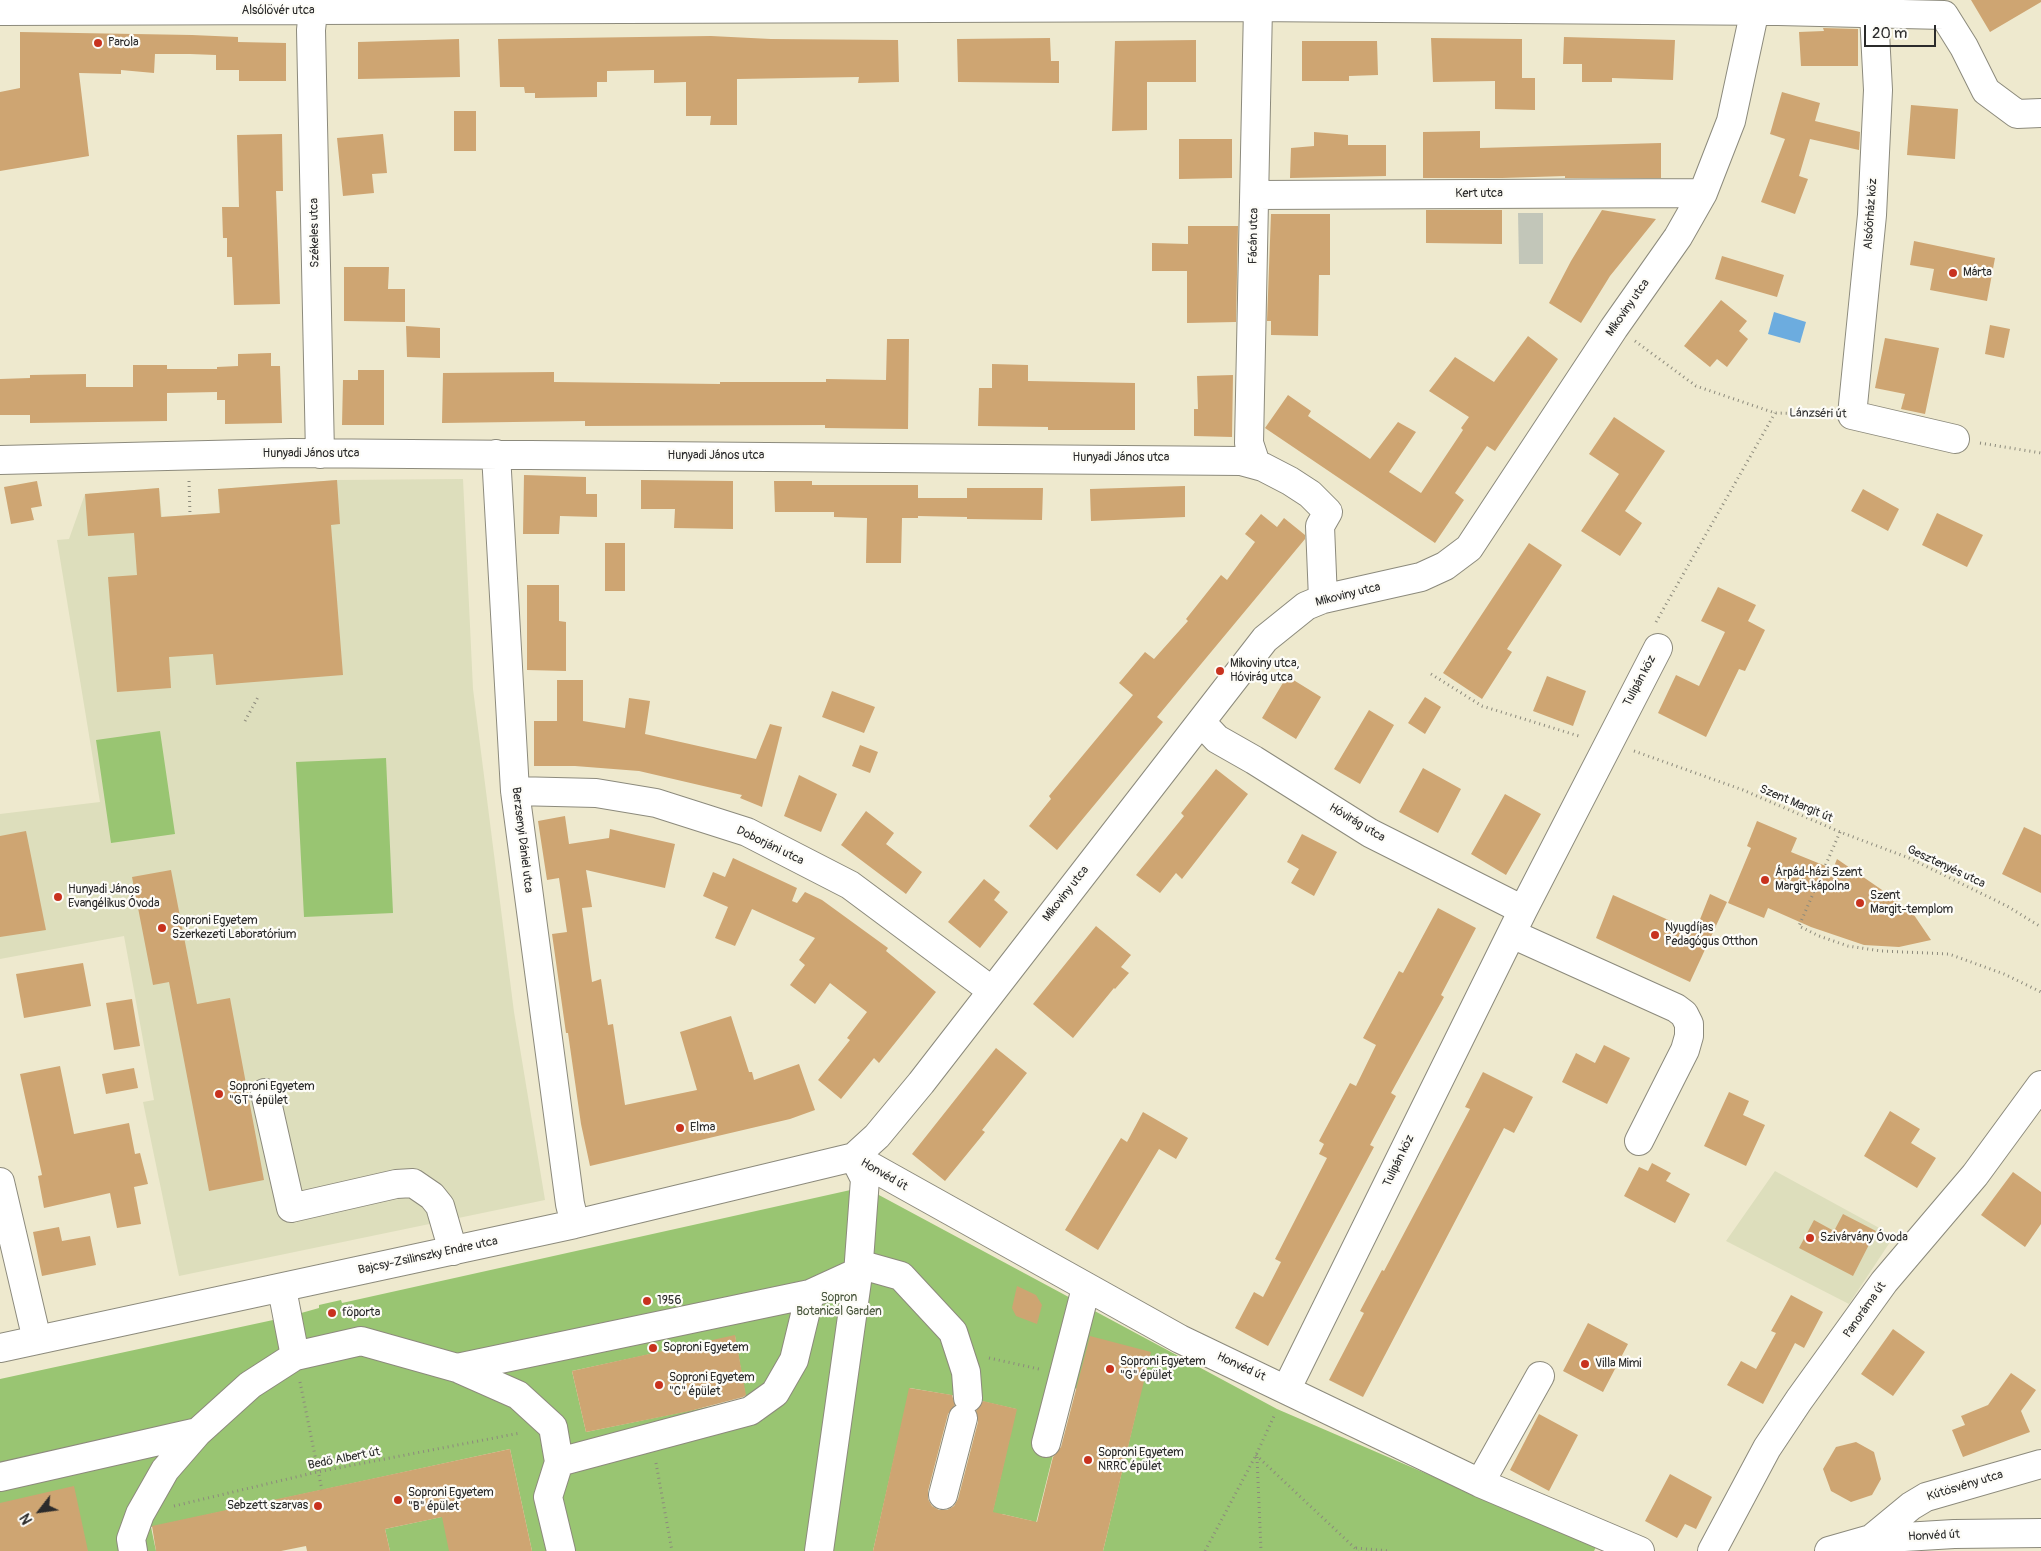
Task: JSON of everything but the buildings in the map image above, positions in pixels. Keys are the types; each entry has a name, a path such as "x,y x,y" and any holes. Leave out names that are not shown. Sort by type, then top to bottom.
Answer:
{"street":[{"name":"Alsólövér utca","path":"0,11 313,11 464,5 1258,8 1296,4 1756,6 1874,14 1944,16 1964,47 1986,91 2017,114 2041,113"},
{"name":"Mikoviny utca","path":"854,1157 884,1129 1264,639 1306,606 1323,599 1421,577 1445,566 1469,548 1614,328 1678,236 1703,193 1731,121 1756,6"},
{"name":"Fácán utca","path":"1256,464 1249,443 1258,8"},
{"name":"Székeles utca","path":"313,11 311,40 320,454"},
{"name":"Alsóőrház köz","path":"1852,415 1872,215 1878,90 1874,14"},
{"name":"Kert utca","path":"1255,195 1703,193"},
{"name":"Lánzséri út","path":"1852,415 1955,439"},
{"name":"Hunyadi János utca","path":"0,460 320,454 1217,459 1256,464 1303,489 1328,512 1320,526 1323,599"},
{"name":"Berzsenyi Dániel utca","path":"496,454 515,791 569,1194 575,1224"},
{"name":"Tulipán köz","path":"1287,1388 1517,922 1598,740 1658,648"},
{"name":"Hóvirág utca","path":"1201,722 1216,739 1263,765 1370,833 1517,922"},
{"name":"Doborjáni utca","path":"515,791 596,793 656,803 747,832 850,885 991,990"},
{"path":"1517,922 1684,1014 1689,1024 1689,1036 1684,1050 1639,1140"},
{"name":"Panoráma út","path":"1712,1551 1767,1448 1800,1400 1884,1282 1975,1175 2041,1085"},
{"path":"264,1093 291,1208 396,1184 413,1183 432,1196 440,1206 453,1251"},
{"path":"819,1551 858,1274 865,1179 854,1157"},
{"name":"Bajcsy-Zsilinszky Endre utca","path":"0,1348 575,1224 854,1157"},
{"name":"Honvéd út","path":"854,1157 1180,1339 1287,1388 1480,1483 1640,1551"},
{"path":"0,1182 37,1340"},
{"path":"457,1368 810,1294 858,1274 869,1267 901,1276 942,1317 953,1332 966,1372 966,1408 943,1495"},
{"path":"282,1288 295,1356"},
{"path":"1046,1442 1086,1288"},
{"path":"559,1462 750,1411 775,1393 794,1360 810,1294"},
{"path":"129,1539 165,1470 198,1432 250,1385 295,1356 361,1341 457,1368 518,1395 553,1427 559,1462 548,1496 561,1551"},
{"path":"1480,1483 1540,1376"},
{"path":"0,1477 198,1432"},
{"name":"Kútösvény utca","path":"1871,1540 1926,1497 2041,1464"},
{"name":"Honvéd út","path":"1829,1551 1871,1540 1954,1534 2041,1533"}],"path":[{"name":"Lánzséri út","path":"1614,328 1645,347 1696,386 1774,413 1852,415"},
{"name":"Tulipán köz","path":"1658,648 1646,640 1774,413"},
{"path":"1955,439 2041,454"},
{"path":"188,471 190,515"},
{"name":"Szent Margit út","path":"1431,674 1482,706 1598,740 1742,790 1840,832 1800,926 1819,936 1848,946 1881,951 1949,954 2004,974 2041,992"},
{"path":"245,721 258,698"},
{"name":"Gesztenyés utca","path":"1840,832 1909,858 1953,878 2007,906 2041,927"},
{"path":"959,1351 1064,1375"},
{"path":"295,1356 322,1490"},
{"path":"1205,1551 1256,1455 1287,1388"},
{"name":"Bedő Albert út","path":"129,1539 317,1472 553,1427"},
{"path":"651,1438 672,1551"},
{"path":"1256,1455 1357,1550 1389,1551"},
{"path":"1256,1455 1261,1551"}],"shaded area":[{"path":"1518,213 1543,213 1543,264 1519,264"},
{"path":"463,479 473,689 514,1012 545,1200 179,1276 143,1102 154,1100 124,936 0,959 0,814 100,802 57,540 69,539 85,494 159,488 162,517 219,513 218,489 337,480"},
{"name":"Szivárvány Óvoda","path":"1775,1171 1894,1236 1849,1304 1726,1241"}],"green space":[{"path":"160,731 175,834 111,843 96,740"},
{"path":"386,758 393,913 304,917 296,762"},
{"name":"Sopron Botanical Garden","path":"864,1187 1277,1409 1596,1547 1594,1551 1103,1551 1138,1404 1070,1387 1031,1543 1032,1521 1002,1514 985,1545 1016,1409 910,1388 873,1551 532,1551 510,1449 151,1527 156,1551 88,1551 0,1503 0,1379 287,1317 319,1308 319,1305 341,1300 342,1303","holes":["735,1336 746,1399 586,1432 572,1371"]},
{"path":"474,1510 449,1551 390,1551 385,1529"}],"water":[{"path":"1774,312 1806,322 1800,343 1768,334"}],"place":[{"name":"Parola","path":"98,43"},
{"name":"Márta","path":"1953,273"},
{"name":"Mikoviny utca, Hóvirág utca","path":"1220,671"},
{"name":"Árpád-házi Szent Margit-kápolna","path":"1765,880"},
{"name":"Hunyadi János Evangélikus Óvoda","path":"58,897"},
{"name":"Szent Margit-templom","path":"1860,903"},
{"name":"Soproni Egyetem Szerkezeti Laboratórium","path":"162,928"},
{"name":"Nyugdíjas Pedagógus Otthon","path":"1655,935"},
{"name":"Soproni Egyetem \"GT\" épület","path":"219,1094"},
{"name":"Elma","path":"680,1128"},
{"name":"Szivárvány Óvoda","path":"1810,1238"},
{"name":"1956","path":"647,1301"},
{"name":"főporta","path":"332,1313"},
{"name":"Soproni Egyetem","path":"653,1348"},
{"name":"Villa Mimi","path":"1585,1364"},
{"name":"Soproni Egyetem \"G\" épület","path":"1110,1369"},
{"name":"Soproni Egyetem \"C\" épület","path":"659,1385"},
{"name":"Soproni Egyetem NRRC épület","path":"1088,1460"},
{"name":"Soproni Egyetem \"B\" épület","path":"398,1500"},
{"name":"Sebzett szarvas","path":"318,1506"}]}
